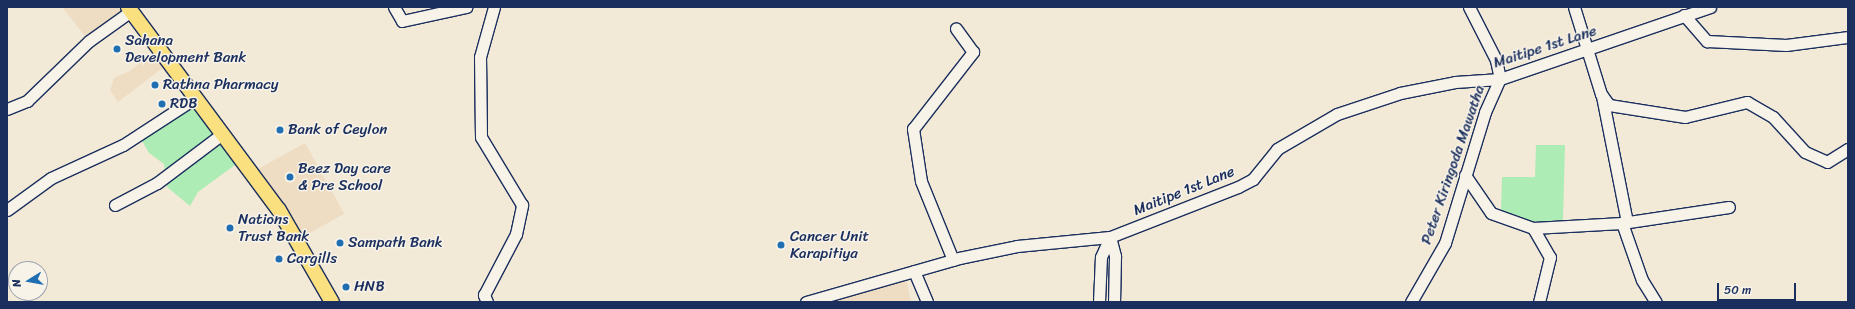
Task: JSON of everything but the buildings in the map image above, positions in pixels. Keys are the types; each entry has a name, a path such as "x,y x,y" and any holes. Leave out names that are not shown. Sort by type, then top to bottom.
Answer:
{"main road":[{"path":"129,9 279,210 332,302"}],"street":[{"path":"394,7 402,20 466,7"},
{"path":"487,302 484,296 516,234 522,205 481,137 480,57 494,7"},
{"path":"1469,7 1496,60 1500,79"},
{"path":"1574,7 1601,94 1625,222 1642,280 1656,302"},
{"name":"Maitipe 1st Lane","path":"806,302 954,260 1017,246 1110,237 1238,187 1253,178 1277,149 1337,114 1400,93 1455,82 1500,79 1710,7"},
{"path":"7,109 27,101 89,41 129,9"},
{"path":"1684,15 1707,41 1786,45 1848,37"},
{"path":"954,260 921,181 913,129 973,52 956,30"},
{"name":"Peter Kiringoda Mawatha","path":"1411,302 1445,243 1485,112 1500,79"},
{"path":"1601,94 1609,104 1685,117 1747,102 1774,117 1810,155 1827,162 1848,149"},
{"path":"7,210 51,178 123,145 195,98"},
{"path":"115,205 158,183 222,134"},
{"path":"1465,175 1491,213 1533,228 1625,222 1729,207"},
{"path":"1533,228 1550,257 1539,302"},
{"path":"1099,302 1101,257 1110,237"},
{"path":"1110,237 1115,256 1114,302"},
{"path":"914,271 927,302"}],"shaded area":[{"path":"62,7 128,7 89,41"},
{"path":"154,52 169,63 118,102 110,90 114,78 130,71"},
{"path":"305,143 344,214 291,243 252,173"},
{"path":"905,274 911,302 806,302"}],"green space":[{"path":"195,98 239,162 198,192 190,206 167,187 164,164 149,153 138,134"},
{"path":"1536,145 1565,145 1563,220 1534,222 1501,211 1502,177 1535,177"}],"place":[{"name":"Sahana Development Bank","path":"117,49"},
{"name":"Rathna Pharmacy","path":"155,85"},
{"name":"RDB","path":"162,104"},
{"name":"Bank of Ceylon","path":"280,130"},
{"name":"Beez Day care & Pre School","path":"290,177"},
{"name":"Nations Trust Bank","path":"230,228"},
{"name":"Sampath Bank","path":"340,243"},
{"name":"Cancer Unit Karapitiya","path":"781,245"},
{"name":"Cargills","path":"279,259"},
{"name":"HNB","path":"346,287"}]}
